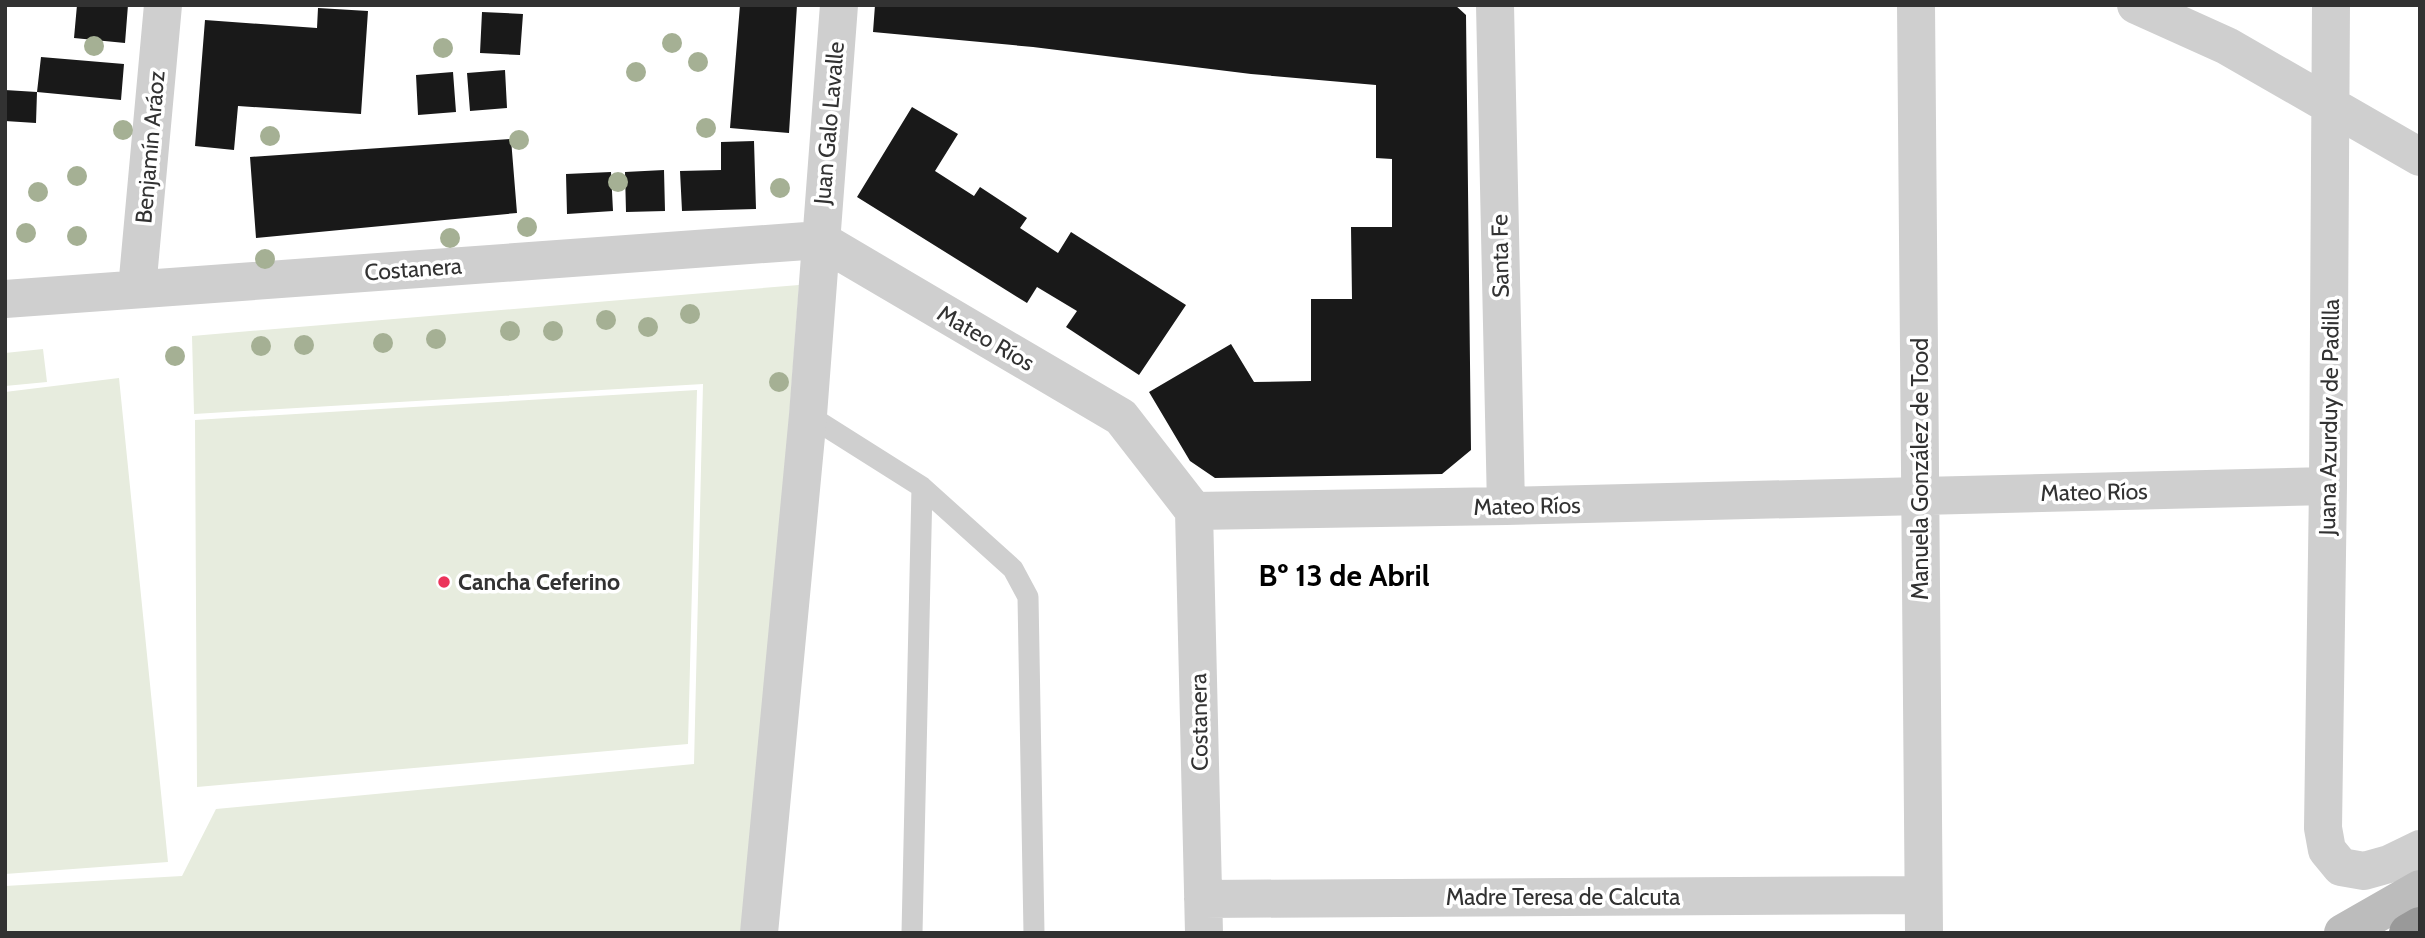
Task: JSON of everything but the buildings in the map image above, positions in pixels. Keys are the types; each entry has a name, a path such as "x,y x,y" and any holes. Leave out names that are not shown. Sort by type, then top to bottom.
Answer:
{"highway":[{"path":"2408,933 2420,926"}],"street":[{"name":"Benjamín Aráoz","path":"137,289 163,5"},
{"name":"Juan Galo Lavalle","path":"759,933 808,415 839,5"},
{"name":"Santa Fe","path":"1495,5 1506,506"},
{"name":"Manuela González de Tood","path":"1916,5 1924,933"},
{"path":"2136,5 2227,46 2420,157"},
{"name":"Juana Azurduy de Padilla","path":"2331,5 2323,828 2327,850 2341,867 2364,871 2389,864 2420,849"},
{"name":"Costanera","path":"5,299 820,240"},
{"name":"Mateo Ríos","path":"820,240 1121,417 1194,511 2328,486"},
{"name":"Costanera","path":"1194,511 1203,916"},
{"path":"2343,933 2420,889"},
{"name":"Madre Teresa de Calcuta","path":"1203,916 1923,895"}],"lane":[{"path":"808,415 922,487 1013,569 1028,597 1034,933"},
{"path":"912,933 922,487"}],"shaded area":[{"path":"799,285 751,933 5,933 5,886 182,876 216,809 694,764 703,384 194,414 192,336"},
{"path":"43,349 47,382 5,386 5,353"},
{"path":"119,378 168,862 5,874 5,392"},
{"name":"Cancha Ceferino","path":"697,390 688,744 197,787 195,420"}],"place":[{"name":"Cancha Ceferino","path":"444,582"}],"district":[{"name":"Bº 13 de Abril","path":"1344,575"}]}
